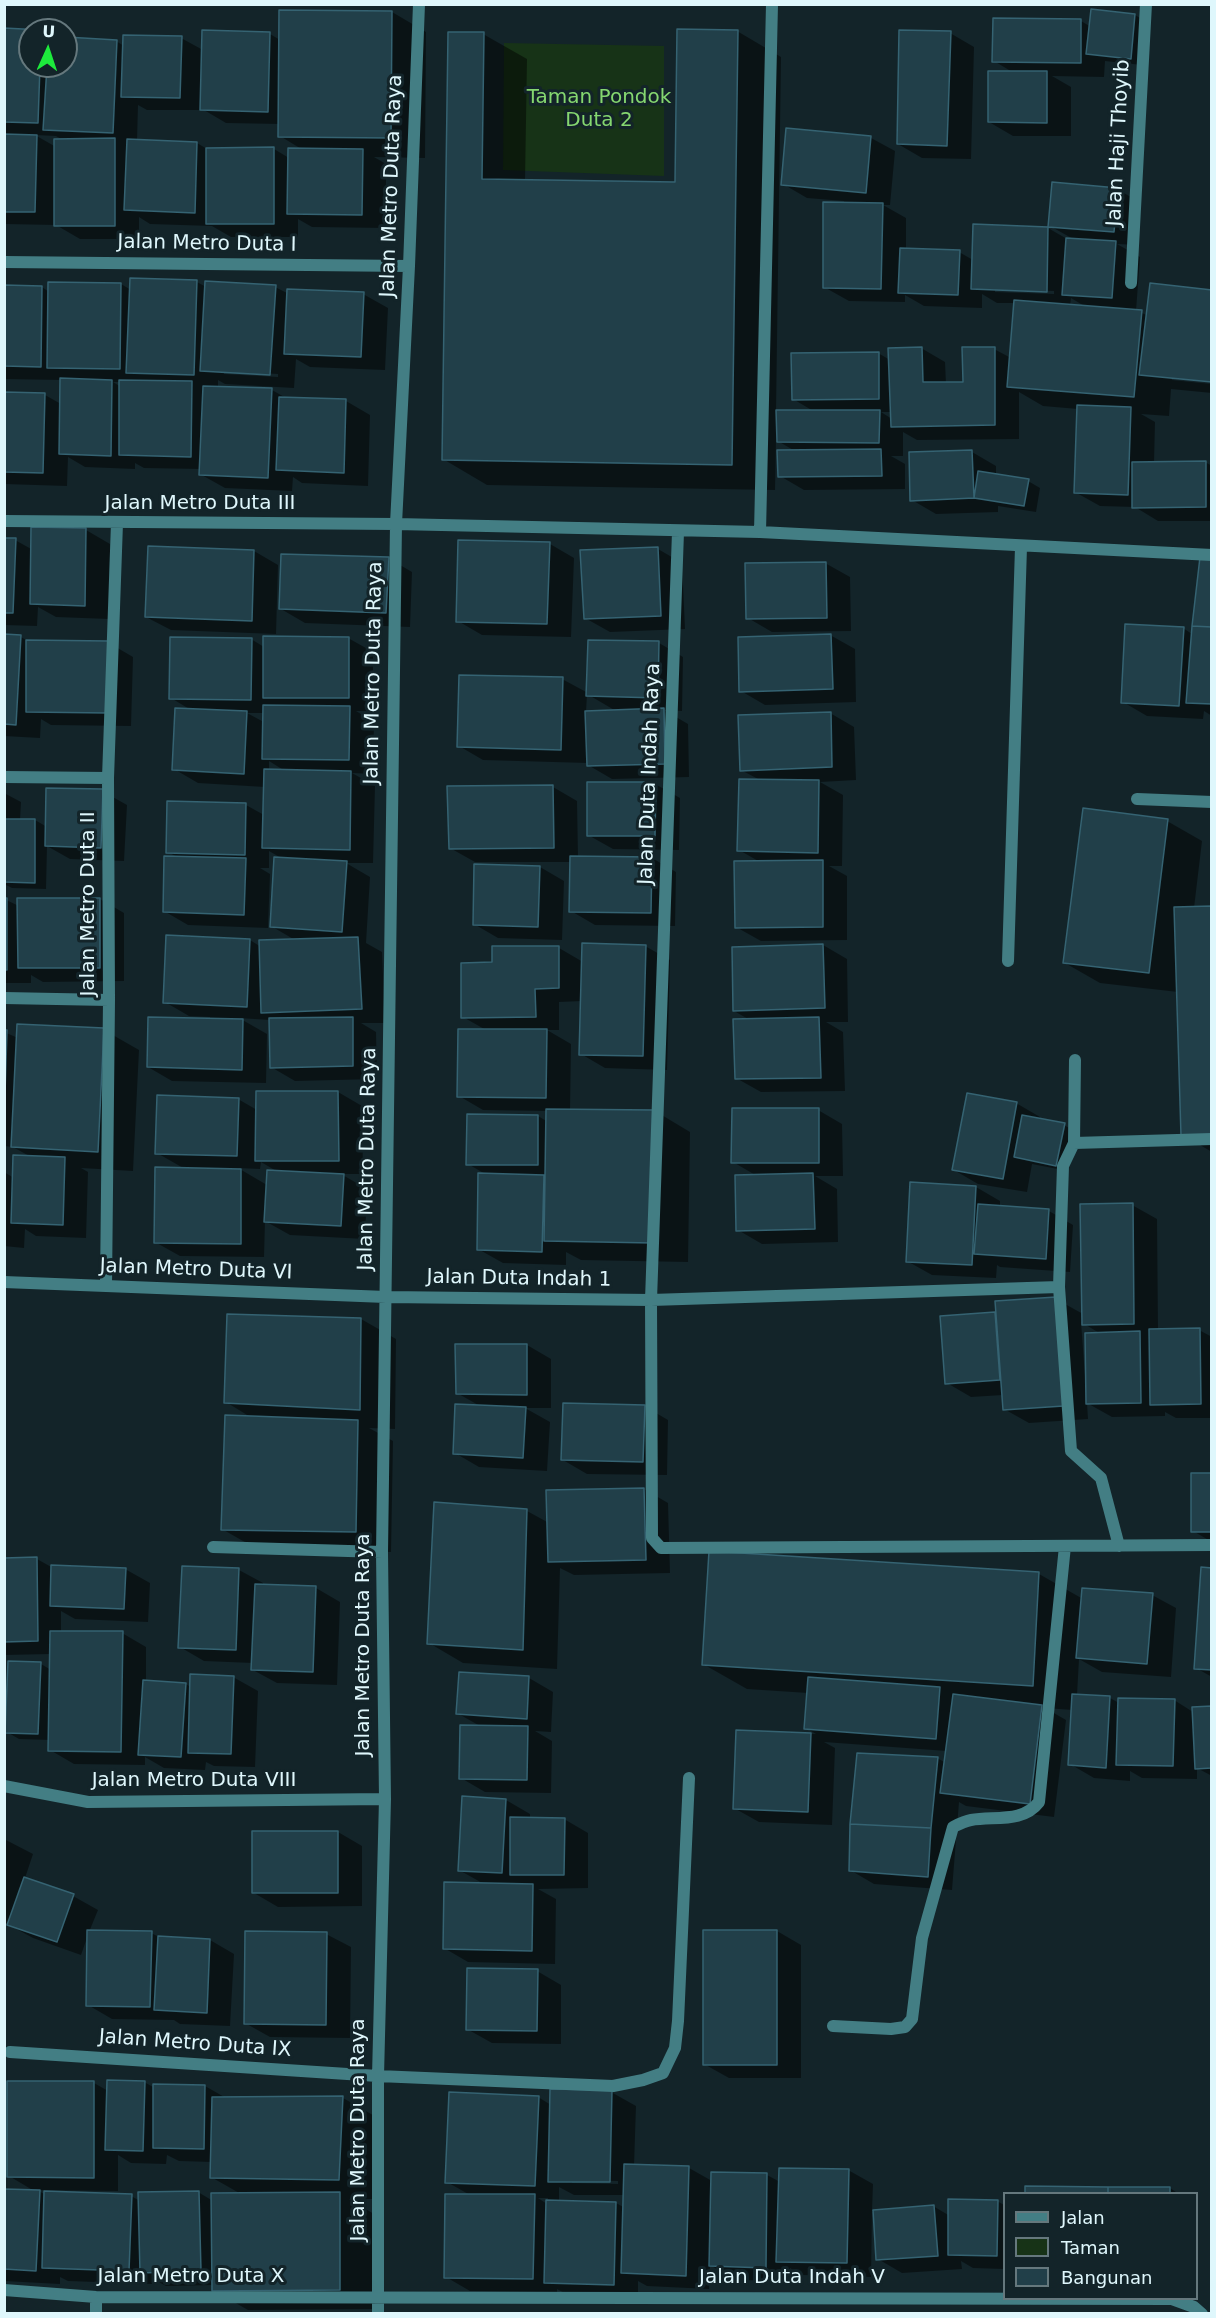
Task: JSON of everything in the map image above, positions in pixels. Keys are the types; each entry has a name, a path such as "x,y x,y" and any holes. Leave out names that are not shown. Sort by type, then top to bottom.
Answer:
{"street":[{"name":"Jalan Metro Duta Raya","path":"378,2313 378,2076 385,1800 382,1552 396,524 419,4"},
{"path":"760,532 772,4"},
{"name":"Jalan Haji Thoyib","path":"1131,283 1146,4"},
{"name":"Jalan Metro Duta I","path":"4,262 409,266"},
{"name":"Jalan Metro Duta III","path":"4,521 396,524"},
{"name":"Jalan Metro Duta II","path":"106,1286 109,1000 108,778 117,523"},
{"path":"396,524 678,532 760,532 1212,555"},
{"name":"Jalan Duta Indah Raya","path":"678,532 651,1300 652,1538 661,1548 1212,1545"},
{"path":"1008,961 1021,547"},
{"path":"4,777 108,778"},
{"path":"1137,799 1212,802"},
{"path":"4,998 109,1000"},
{"path":"1075,1060 1074,1143 1063,1166 1059,1287 1071,1451 1101,1478 1119,1546"},
{"path":"1074,1143 1212,1139"},
{"name":"Jalan Metro Duta VI","path":"4,1282 386,1297"},
{"name":"Jalan Duta Indah 1","path":"386,1297 651,1300 1059,1287"},
{"path":"834,2026 891,2029 905,2027 912,2019 922,1938 953,1827 968,1820 1023,1816 1032,1811 1039,1802 1065,1546"},
{"path":"213,1547 382,1552"},
{"name":"Jalan Metro Duta IX","path":"10,2052 378,2076 613,2086 663,2073 675,2048 678,2021 689,1778"},
{"name":"Jalan Metro Duta VIII","path":"4,1786 88,1802 385,1800"},
{"name":"Jalan Metro Duta X","path":"4,2290 96,2297 378,2296"},
{"name":"Jalan Duta Indah V","path":"378,2296 1003,2298"},
{"path":"96,2297 96,2313"},
{"name":"Jalan Duta Indah V","path":"1175,2300 1194,2307 1202,2313"}],"green space":[{"name":"Taman Pondok Duta 2","path":"504,43 664,46 664,176 503,170"}],"building":[{"path":"1091,9 1135,14 1131,59 1086,54"},
{"path":"279,10 392,11 391,138 278,137"},
{"path":"993,18 1081,19 1081,63 992,62"},
{"path":"4,28 18,29 18,78 40,78 38,123 4,122"},
{"path":"677,29 738,30 732,465 442,460 448,32 484,32 482,179 675,182"},
{"path":"202,30 270,32 268,112 200,110"},
{"path":"899,30 951,31 947,146 897,144"},
{"path":"123,35 182,36 180,98 121,97"},
{"path":"78,38 117,40 113,133 43,130 46,78 78,78"},
{"path":"988,71 1047,71 1047,123 988,122"},
{"path":"786,128 871,136 866,193 781,185"},
{"path":"4,134 37,135 35,212 4,212"},
{"path":"115,138 115,226 54,226 54,139"},
{"path":"127,139 197,142 195,213 124,210"},
{"path":"274,147 274,224 206,224 206,148"},
{"path":"288,148 363,149 362,215 287,214"},
{"path":"1052,182 1118,188 1114,232 1048,227"},
{"path":"823,202 883,203 881,289 823,288"},
{"path":"973,224 1048,227 1047,292 971,289"},
{"path":"1066,238 1116,241 1112,298 1062,295"},
{"path":"900,248 960,250 958,295 898,293"},
{"path":"130,278 197,280 194,375 126,373"},
{"path":"205,281 276,285 270,375 200,371"},
{"path":"48,282 121,283 120,369 47,368"},
{"path":"1150,283 1212,290 1212,382 1139,375"},
{"path":"4,285 42,286 41,367 4,366"},
{"path":"287,289 364,292 361,357 284,354"},
{"path":"1014,300 1142,310 1134,397 1007,387"},
{"path":"922,347 923,382 963,382 962,347 995,347 995,425 891,427 888,348"},
{"path":"879,352 879,399 792,400 791,353"},
{"path":"60,378 112,380 111,456 59,454"},
{"path":"119,380 192,381 191,457 119,455"},
{"path":"203,386 272,388 268,478 199,475"},
{"path":"4,392 45,393 43,473 4,472"},
{"path":"279,397 346,399 344,473 276,470"},
{"path":"1077,405 1131,407 1128,495 1074,493"},
{"path":"776,410 880,410 879,443 777,442"},
{"path":"881,449 882,476 778,477 777,450"},
{"path":"972,450 974,498 910,501 909,452"},
{"path":"1206,461 1206,507 1132,508 1132,462"},
{"path":"978,471 1029,479 1024,506 974,498"},
{"path":"31,527 86,528 85,606 30,604"},
{"path":"4,538 16,538 13,613 4,613"},
{"path":"458,540 550,542 547,624 456,622"},
{"path":"148,546 254,550 252,621 145,617"},
{"path":"658,547 661,616 584,619 580,550"},
{"path":"281,554 389,557 386,613 279,609"},
{"path":"1200,557 1212,557 1212,627 1192,626"},
{"path":"826,562 827,618 746,619 745,563"},
{"path":"1125,624 1184,627 1179,706 1121,703"},
{"path":"1192,626 1212,627 1212,704 1186,703"},
{"path":"4,634 21,635 16,725 4,724"},
{"path":"831,634 833,689 739,692 738,637"},
{"path":"263,636 349,637 349,698 263,698"},
{"path":"170,637 252,638 251,700 169,699"},
{"path":"26,640 109,641 108,713 26,712"},
{"path":"588,640 659,641 658,698 586,696"},
{"path":"459,675 563,677 561,750 457,747"},
{"path":"263,705 350,706 349,760 262,759"},
{"path":"175,708 247,711 244,774 172,770"},
{"path":"664,708 665,764 587,766 585,711"},
{"path":"831,712 832,767 740,771 738,715"},
{"path":"264,769 351,771 350,850 262,848"},
{"path":"739,779 819,780 818,853 737,851"},
{"path":"587,782 656,782 655,836 587,836"},
{"path":"553,785 554,848 449,849 447,786"},
{"path":"46,788 103,789 101,848 45,846"},
{"path":"167,801 246,803 245,855 166,853"},
{"path":"1083,808 1168,819 1149,973 1063,963"},
{"path":"4,819 35,819 35,883 4,882"},
{"path":"164,856 246,858 244,915 163,912"},
{"path":"570,856 652,857 651,913 569,912"},
{"path":"274,857 347,861 342,932 270,927"},
{"path":"823,860 823,927 735,928 734,861"},
{"path":"474,864 540,866 538,927 473,925"},
{"path":"4,898 7,898 7,970 4,970"},
{"path":"17,898 100,898 100,968 18,968"},
{"path":"1212,906 1212,1136 1181,1136 1174,907"},
{"path":"166,935 250,939 247,1007 163,1003"},
{"path":"358,937 362,1009 261,1013 259,940"},
{"path":"582,943 646,945 643,1056 579,1055"},
{"path":"823,944 825,1008 733,1011 732,947"},
{"path":"492,946 559,946 559,988 535,989 536,1017 461,1018 461,963 492,962"},
{"path":"148,1017 243,1019 242,1070 147,1067"},
{"path":"353,1017 353,1066 270,1068 269,1018"},
{"path":"819,1017 821,1078 735,1079 733,1019"},
{"path":"17,1024 104,1028 98,1152 11,1147"},
{"path":"458,1029 547,1029 546,1098 457,1097"},
{"path":"4,1030 7,1030 4,1126"},
{"path":"256,1091 338,1091 339,1161 255,1161"},
{"path":"967,1093 1017,1102 1003,1179 952,1170"},
{"path":"157,1095 239,1098 237,1156 155,1154"},
{"path":"732,1108 819,1108 819,1163 731,1163"},
{"path":"546,1109 655,1110 653,1243 544,1241"},
{"path":"467,1114 538,1115 538,1165 466,1165"},
{"path":"1022,1115 1065,1123 1056,1166 1014,1157"},
{"path":"13,1155 65,1157 63,1225 11,1223"},
{"path":"155,1167 241,1169 241,1244 154,1243"},
{"path":"267,1170 344,1174 341,1226 264,1222"},
{"path":"478,1173 544,1175 542,1252 477,1250"},
{"path":"813,1173 815,1229 736,1231 735,1175"},
{"path":"910,1182 976,1186 972,1265 906,1262"},
{"path":"1133,1203 1134,1324 1082,1325 1080,1204"},
{"path":"978,1204 1049,1209 1046,1259 974,1254"},
{"path":"1056,1297 1064,1406 1003,1410 995,1301"},
{"path":"995,1312 1000,1380 945,1384 940,1316"},
{"path":"227,1314 361,1318 360,1410 224,1403"},
{"path":"1200,1328 1201,1404 1150,1405 1149,1329"},
{"path":"1140,1331 1141,1403 1086,1404 1085,1333"},
{"path":"455,1344 527,1344 527,1395 456,1394"},
{"path":"563,1403 645,1405 643,1462 561,1460"},
{"path":"455,1404 526,1407 523,1458 453,1454"},
{"path":"225,1415 358,1420 356,1532 221,1530"},
{"path":"1191,1473 1212,1473 1212,1532 1191,1532"},
{"path":"644,1488 646,1560 548,1562 546,1490"},
{"path":"434,1502 527,1509 523,1650 427,1644"},
{"path":"709,1551 1039,1572 1033,1686 702,1665"},
{"path":"37,1557 38,1641 4,1642 4,1558"},
{"path":"51,1565 126,1568 124,1609 50,1606"},
{"path":"182,1566 239,1568 236,1650 178,1648"},
{"path":"1201,1567 1212,1568 1212,1670 1194,1669"},
{"path":"255,1584 316,1586 313,1672 251,1670"},
{"path":"1082,1588 1153,1593 1147,1664 1076,1658"},
{"path":"50,1631 123,1631 121,1752 48,1751"},
{"path":"8,1661 41,1662 38,1734 5,1733"},
{"path":"459,1672 529,1676 527,1719 456,1714"},
{"path":"190,1674 234,1676 231,1754 188,1753"},
{"path":"808,1677 940,1687 936,1739 804,1729"},
{"path":"143,1680 186,1683 181,1757 138,1755"},
{"path":"953,1694 1042,1705 1030,1804 940,1793"},
{"path":"1072,1694 1110,1696 1106,1768 1068,1765"},
{"path":"1118,1698 1175,1699 1173,1766 1116,1765"},
{"path":"1212,1706 1212,1768 1195,1769 1192,1707"},
{"path":"460,1725 528,1726 527,1780 459,1779"},
{"path":"736,1730 811,1733 808,1812 733,1809"},
{"path":"857,1753 938,1757 931,1828 850,1824"},
{"path":"462,1796 506,1799 502,1873 458,1871"},
{"path":"510,1817 565,1818 564,1875 510,1875"},
{"path":"850,1824 931,1828 928,1877 849,1871"},
{"path":"252,1831 338,1831 338,1893 252,1893"},
{"path":"24,1877 74,1894 57,1942 7,1925"},
{"path":"444,1882 533,1884 532,1951 443,1949"},
{"path":"87,1930 152,1931 150,2007 86,2006"},
{"path":"703,1930 777,1930 777,2065 703,2065"},
{"path":"245,1931 327,1932 326,2025 244,2024"},
{"path":"158,1936 210,1939 207,2013 154,2010"},
{"path":"467,1968 538,1969 537,2031 466,2030"},
{"path":"107,2080 145,2081 143,2151 105,2150"},
{"path":"7,2081 94,2081 94,2178 7,2177"},
{"path":"153,2084 205,2085 204,2149 153,2148"},
{"path":"550,2089 612,2090 610,2182 548,2182"},
{"path":"449,2092 539,2096 535,2186 445,2183"},
{"path":"343,2096 339,2180 210,2178 212,2097"},
{"path":"624,2164 689,2166 686,2276 621,2273"},
{"path":"779,2168 849,2169 847,2263 776,2262"},
{"path":"711,2172 767,2173 766,2268 709,2266"},
{"path":"1025,2186 1108,2187 1108,2192 1025,2192"},
{"path":"1108,2187 1170,2187 1170,2192 1108,2192"},
{"path":"4,2189 40,2190 36,2271 4,2269"},
{"path":"44,2191 132,2194 129,2271 42,2268"},
{"path":"199,2191 201,2271 140,2273 138,2192"},
{"path":"340,2192 340,2290 212,2291 211,2193"},
{"path":"445,2194 535,2194 533,2279 444,2278"},
{"path":"948,2199 998,2200 997,2256 948,2255"},
{"path":"546,2200 616,2202 614,2285 544,2283"},
{"path":"934,2205 938,2256 876,2260 873,2210"}]}
